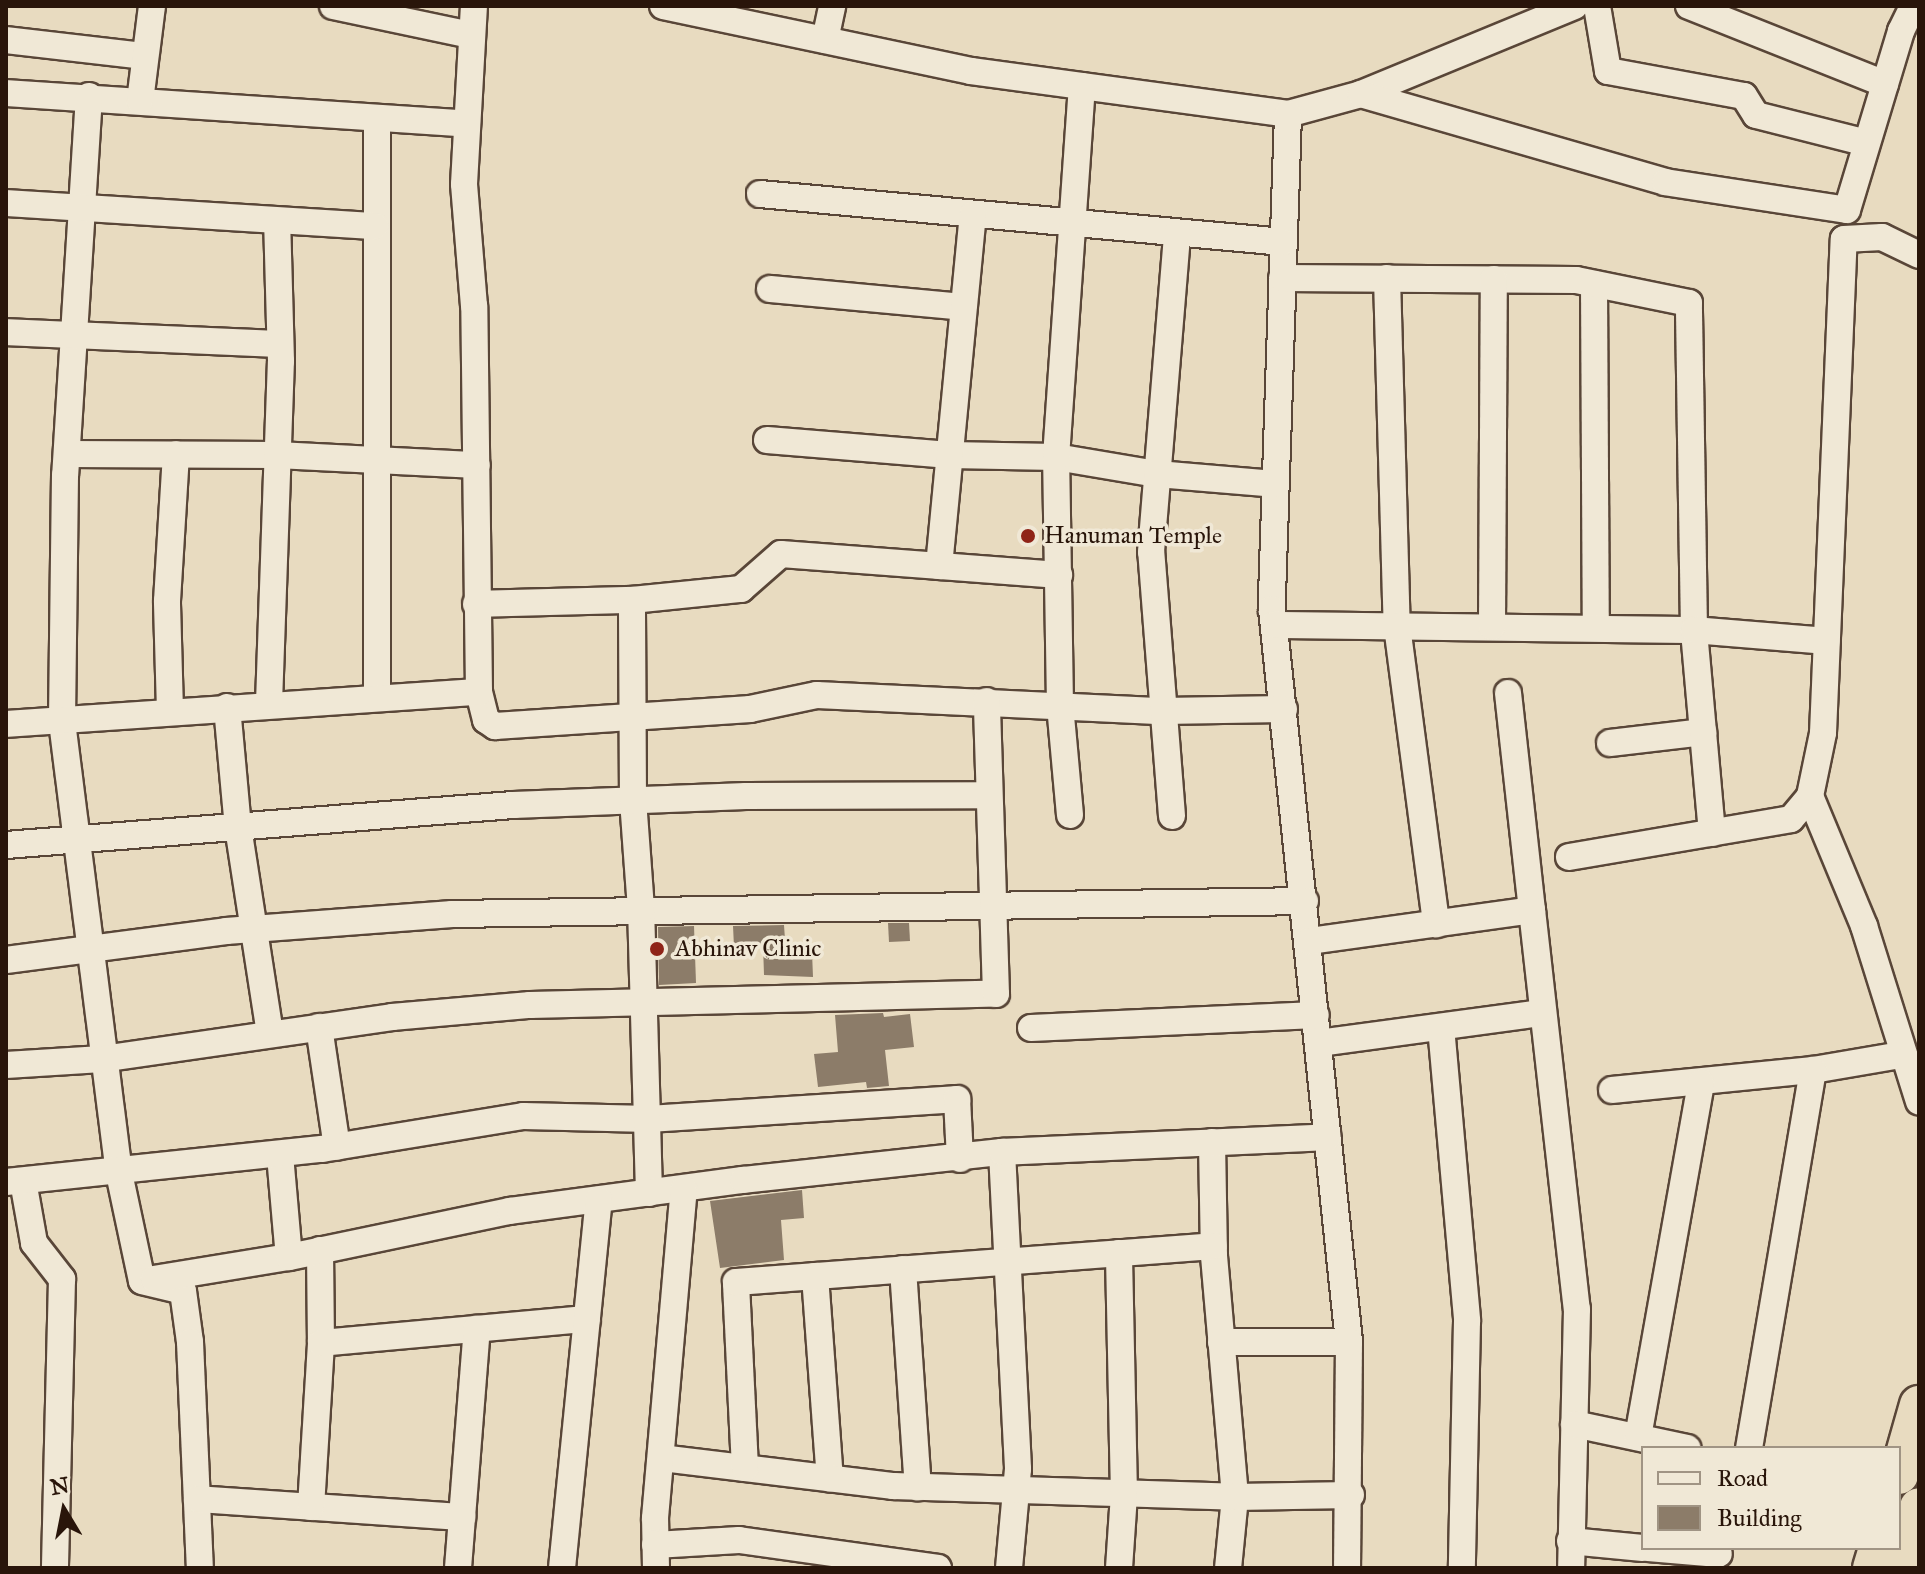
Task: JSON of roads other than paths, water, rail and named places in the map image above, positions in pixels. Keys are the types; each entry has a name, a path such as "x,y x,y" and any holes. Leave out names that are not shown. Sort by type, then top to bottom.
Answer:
{"highway":[{"path":"1901,1468 1919,1405"},
{"path":"1902,1568 1919,1507"}],"street":[{"path":"140,101 152,6"},
{"path":"333,6 471,35"},
{"path":"474,6 464,184 477,465 479,692 486,720 495,726 750,709 817,695 1162,711 1284,709"},
{"path":"663,6 971,71 1288,114 1361,94 1575,6"},
{"path":"825,40 832,6"},
{"path":"1597,6 1608,71 1744,96 1756,115 1867,143"},
{"path":"1689,6 1885,84"},
{"path":"1569,857 1791,819 1810,796 1823,733 1847,210 1885,84 1913,6"},
{"path":"6,40 145,56"},
{"path":"1070,815 1060,706 1056,457 1082,86"},
{"path":"6,93 89,96 467,124"},
{"path":"1361,94 1665,182 1847,210"},
{"path":"89,96 67,454 62,722 94,948 102,1059 119,1173 142,1281"},
{"path":"1288,114 1274,625 1349,1342 1351,1495 1347,1568"},
{"path":"377,119 377,697"},
{"path":"760,194 1283,242"},
{"path":"6,203 375,226"},
{"path":"939,566 973,215"},
{"path":"269,703 277,455 277,221"},
{"path":"1172,816 1151,552 1177,233"},
{"path":"1844,239 1882,237 1919,255"},
{"path":"1282,278 1494,279 1594,284 1689,303 1694,630 1712,833"},
{"path":"1387,278 1397,626 1436,924"},
{"path":"1492,627 1494,279"},
{"path":"1594,284 1596,628"},
{"path":"770,289 963,307"},
{"path":"6,332 277,344"},
{"path":"767,440 949,455 1056,457 1157,474 1276,484"},
{"path":"67,454 277,455 379,464 477,465"},
{"path":"170,711 167,601 176,454"},
{"path":"476,604 632,600 741,589 781,554 1059,575"},
{"path":"632,600 633,801 650,1119 649,1193"},
{"path":"1274,625 1694,630 1827,641"},
{"path":"6,724 62,722 269,703 479,692"},
{"path":"1508,693 1541,1013 1577,1309 1571,1568"},
{"path":"6,1065 102,1059 319,1027 530,1005 996,994 987,795 987,701"},
{"path":"227,707 238,827 270,1034"},
{"path":"1610,743 1703,732"},
{"path":"6,845 633,801 987,795"},
{"path":"1810,796 1864,926 1901,1055 1919,1102"},
{"path":"6,960 253,929 452,914 1305,901"},
{"path":"1309,941 1532,910"},
{"path":"1319,1043 1541,1013"},
{"path":"1031,1028 1316,1015"},
{"path":"319,1027 337,1147"},
{"path":"1441,1027 1467,1321 1462,1568"},
{"path":"1612,1090 1813,1070 1901,1055"},
{"path":"1749,1446 1813,1070"},
{"path":"1638,1437 1701,1083"},
{"path":"55,1568 62,1279 34,1243 14,1181 280,1155 523,1116 650,1119 957,1099 960,1159"},
{"path":"142,1281 289,1257 510,1211 649,1193 1002,1152 1328,1137"},
{"path":"1212,1142 1214,1246 1235,1497 1228,1568"},
{"path":"1002,1152 1016,1492 1009,1568"},
{"path":"280,1155 289,1257"},
{"path":"684,1189 661,1458 656,1556 739,1540 938,1568"},
{"path":"562,1568 599,1200"},
{"path":"745,1468 736,1282 1214,1246"},
{"path":"311,1507 321,1343 320,1250"},
{"path":"1119,1253 1124,1495 1119,1568"},
{"path":"903,1269 918,1487"},
{"path":"815,1276 830,1478"},
{"path":"142,1281 183,1291 200,1568"},
{"path":"321,1343 587,1319"},
{"path":"458,1568 477,1329"},
{"path":"1221,1342 1349,1342"},
{"path":"1574,1424 1678,1446"},
{"path":"661,1458 918,1487 1124,1495 1351,1495"},
{"path":"197,1499 462,1517"},
{"path":"1570,1541 1641,1548"},
{"path":"1662,1550 1718,1557"}],"place":[{"name":"Hanuman Temple","path":"1028,536"},
{"name":"Abhinav Clinic","path":"657,949"}]}
